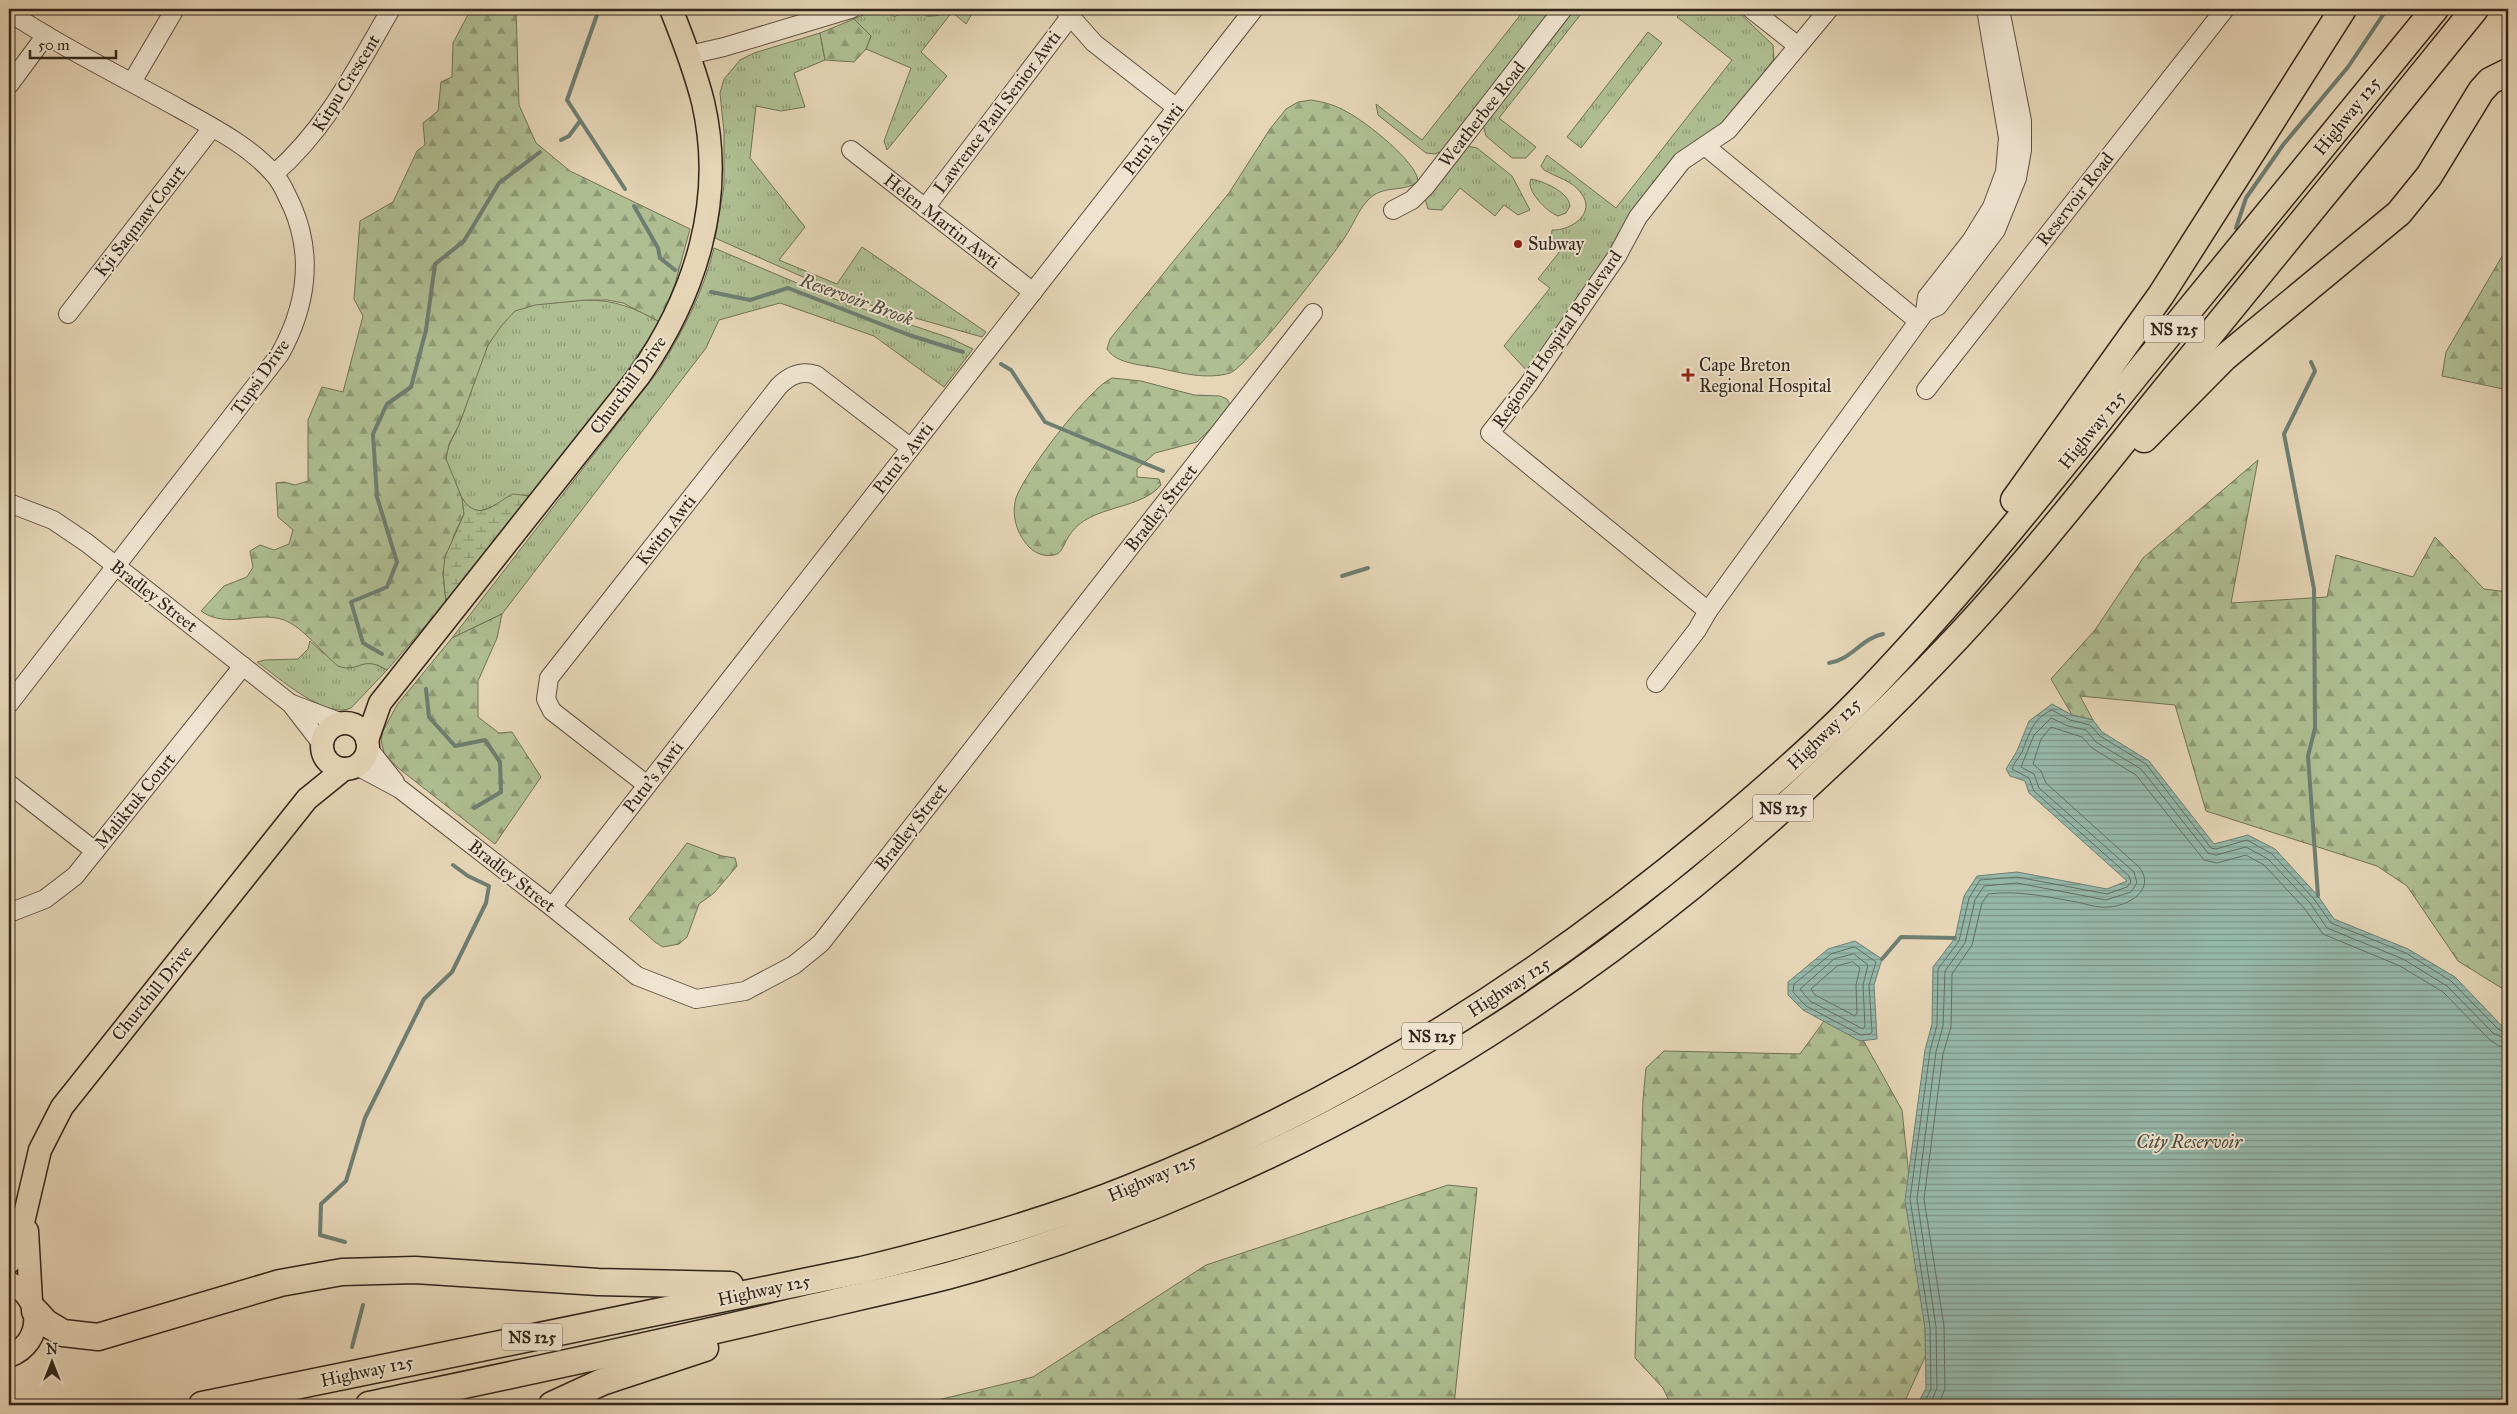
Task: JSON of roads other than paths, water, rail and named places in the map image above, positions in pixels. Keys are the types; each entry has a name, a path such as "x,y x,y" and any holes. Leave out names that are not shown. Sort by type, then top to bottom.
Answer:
{"highway":[{"path":"1909,647 2161,295 2343,9"},
{"name":"Highway 125","path":"202,1405 862,1270 934,1252 1020,1227 1128,1189 1266,1126 1398,1056 1490,1001 1618,910 1762,792 1806,753 1856,704 1909,647 2078,447 2435,9"},
{"name":"Highway 125","path":"369,1405 686,1337 859,1297 950,1275 1041,1246 1205,1184 1329,1125 1416,1078 1489,1035 1578,975 1678,899 1794,798 1878,718 1960,635 2041,542 2475,9"},
{"path":"2041,542 2224,358 2399,213 2429,176 2481,91 2490,81 2508,72"},
{"path":"33,1306 46,1323 63,1333 98,1337 280,1283 342,1272 415,1270 598,1282 729,1285 862,1270"},
{"path":"552,1405 602,1382 859,1297"}],"main road":[{"name":"Churchill Drive","path":"9,1262 18,1244 40,1150 62,1107 307,799 347,754 380,703 633,384 656,352 682,302 704,235 709,176 707,125 689,55 670,9"},
{"name":"Churchill Drive","path":"347,754 328,730 380,703"},
{"path":"344,723 359,728 347,754"},
{"name":"Churchill Drive","path":"11,1357 30,1340 34,1331 27,1202"},
{"path":"9,1284 24,1292 33,1306"}],"street":[{"path":"132,82 175,9"},
{"name":"Kitpu Crescent","path":"274,174 312,138 328,116 391,9"},
{"path":"689,55 724,47 851,9"},
{"name":"Putu's Awti","path":"552,907 1254,9"},
{"name":"Weatherbee Road","path":"1393,210 1412,200 1425,187 1563,9"},
{"path":"1751,9 1798,46"},
{"name":"Regional Hospital Boulevard","path":"1708,611 1490,433 1528,385 1607,271 1638,217 1682,162 1728,130 1829,9"},
{"path":"1922,317 1927,297 1970,241 1992,207 2005,172 2008,138 1986,9"},
{"path":"1656,683 1697,630 1708,611 1922,317 1938,306 1996,230 2017,178 2022,150 2022,121 2000,9"},
{"name":"Reservoir Road","path":"1926,390 2225,9"},
{"name":"Tupsi Drive","path":"9,12 244,148 274,174 293,210 304,250 304,284 295,325 271,367 9,704"},
{"path":"1067,13 1094,43 1177,108"},
{"name":"Lawrence Paul Senior Awti","path":"925,208 1067,13"},
{"path":"9,85 46,35"},
{"name":"Kji Saqmaw Court","path":"68,314 212,128"},
{"path":"1705,146 1922,317"},
{"name":"Helen Martin Awti","path":"851,150 1033,292"},
{"name":"Bradley Street","path":"9,503 53,520 116,566 291,704 347,754 400,789 552,907 637,976 696,999 746,991 794,965 821,943 1313,313"},
{"name":"Kwitn Awti","path":"647,784 552,711 546,699 549,678 779,386 790,376 804,372 816,375 911,448"},
{"name":"Maliktuk Court","path":"9,913 45,899 63,887 95,851 244,666"},
{"name":"Bradley Street","path":"291,704 344,723"},
{"path":"9,784 95,851"}],"water":[{"name":"City Reservoir","path":"2052,704 2072,715 2093,720 2102,732 2149,761 2214,844 2248,835 2275,849 2318,896 2334,919 2408,949 2455,977 2508,1030 2508,1405 1917,1405 1926,1388 1925,1328 1905,1200 1925,1050 1932,1024 1933,967 1955,938 1964,896 1977,876 2017,872 2107,889 2127,881 2029,793 2025,781 2010,776 2006,769 2017,751 2029,721"},
{"path":"1855,941 1882,959 1874,985 1877,1039 1860,1041 1803,1010 1788,995 1788,982 1828,949"}],"waterway":[{"name":"Reservoir Brook","path":"599,9 567,100 625,189"},
{"path":"2236,228 2246,198 2283,145 2348,67 2387,9"},
{"path":"561,140 569,136 580,121"},
{"path":"382,654 363,643 351,602 387,587 397,562 377,497 373,434 387,404 411,387 426,330 435,264 464,241 499,183 540,152"},
{"name":"Reservoir Brook","path":"634,206 658,248 660,258 675,270"},
{"name":"Reservoir Brook","path":"711,292 750,300 788,288 909,335 963,352"},
{"path":"2311,362 2315,371 2284,434 2314,589 2315,728 2308,756 2318,896"},
{"name":"Reservoir Brook","path":"1001,364 1011,370 1045,422 1163,471"},
{"name":"Reservoir Brook","path":"1342,576 1368,568"},
{"name":"Reservoir Brook","path":"1829,663 1844,658 1869,640 1883,634"},
{"path":"426,689 429,717 455,746 485,740 500,762 501,792 474,808"},
{"path":"345,1242 320,1235 321,1204 346,1181 365,1118 424,999 452,972 486,903 489,886 468,876 453,865"},
{"path":"1882,959 1901,937 1955,938"},
{"path":"352,1347 363,1305"}],"place":[{"name":"Subway","path":"1518,244"},
{"name":"Cape Breton Regional Hospital","path":"1688,375"}]}
